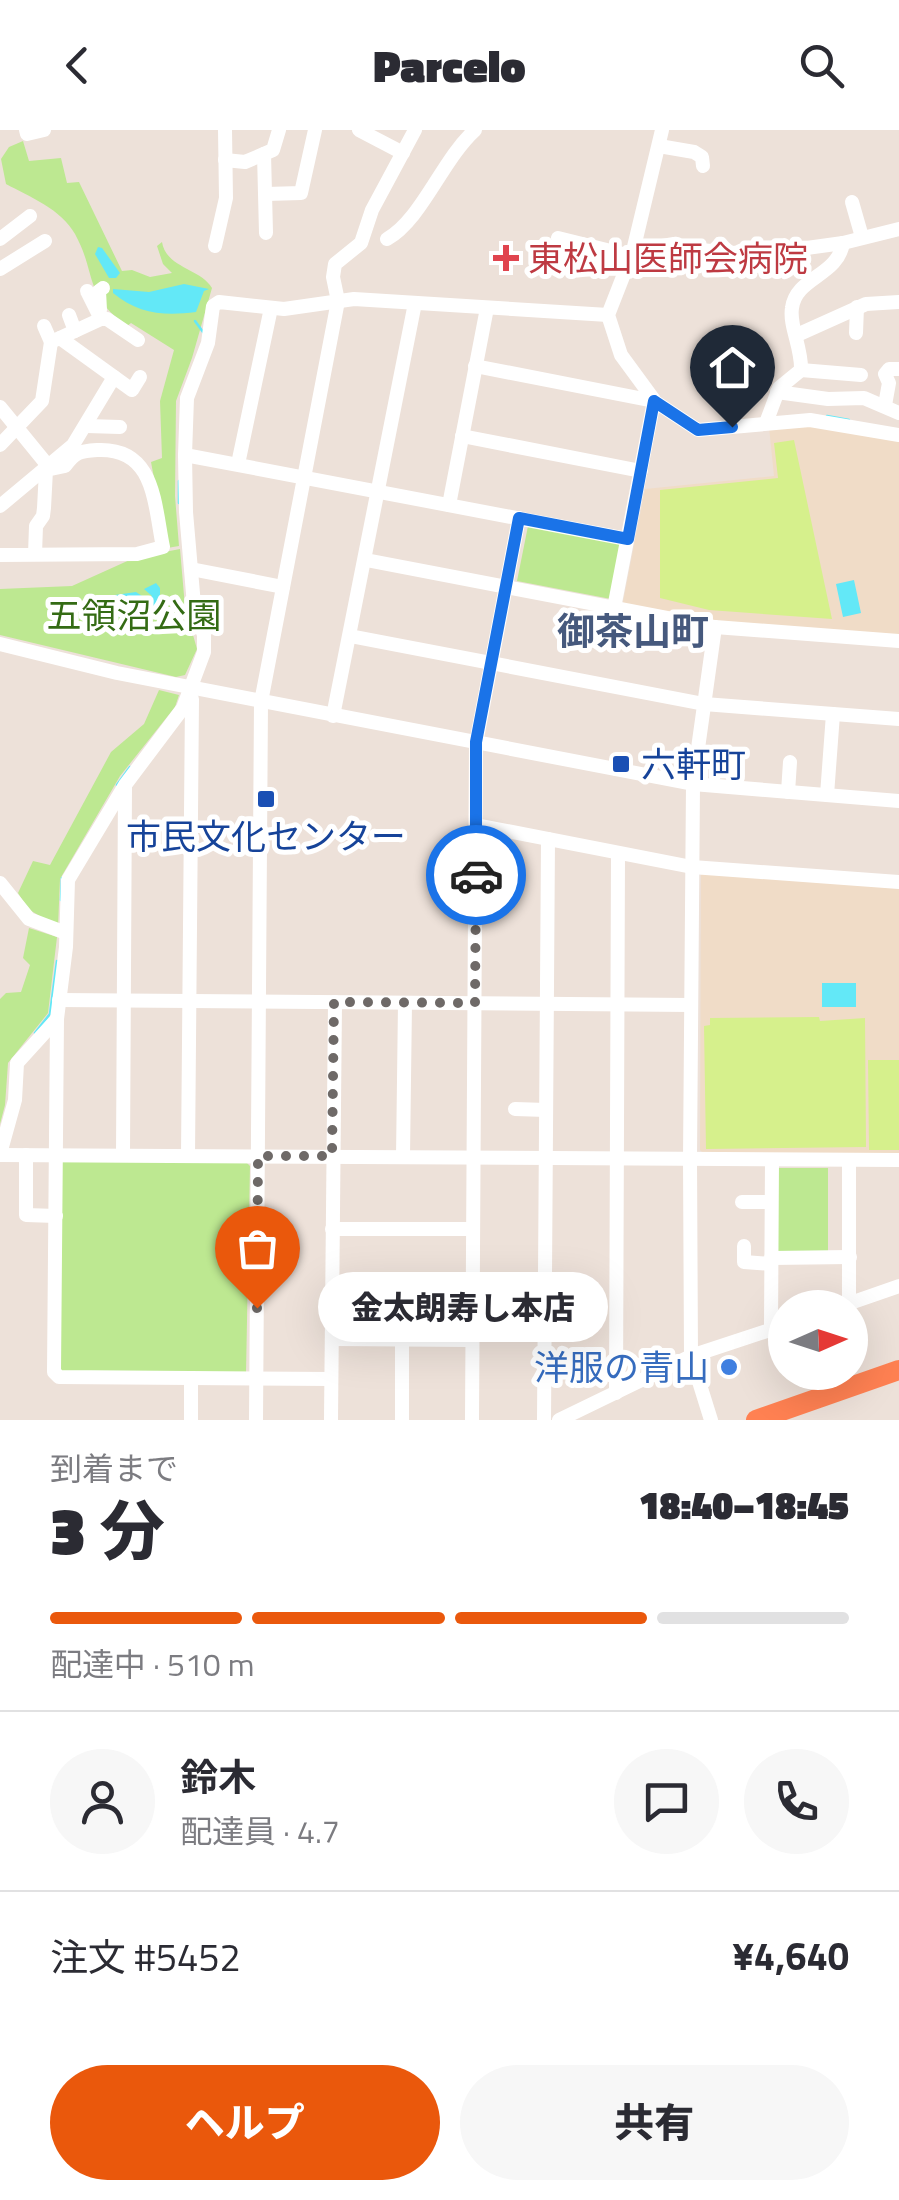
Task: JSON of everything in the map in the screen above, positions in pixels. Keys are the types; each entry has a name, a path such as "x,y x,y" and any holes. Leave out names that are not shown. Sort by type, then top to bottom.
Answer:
{"highway":[{"path":"756,1420 899,1370"},
{"path":"788,1420 899,1382"}],"street":[{"path":"26,130 26,134 44,130"},
{"path":"215,246 226,198 225,130"},
{"path":"226,160 245,162 273,150 279,130"},
{"path":"266,194 301,193 315,130"},
{"path":"359,130 403,153"},
{"path":"256,1420 262,702 338,301 333,277 335,264 360,243 372,210 415,130"},
{"path":"387,239 409,221 440,171 475,130"},
{"path":"703,166 702,157 661,138 632,254 608,315 621,355 654,401 698,430 810,420 899,435"},
{"path":"264,154 266,233"},
{"path":"852,202 862,237"},
{"path":"0,239 30,216"},
{"path":"558,238 632,254 674,244 734,253 843,243 899,229"},
{"path":"0,269 44,241"},
{"path":"766,424 777,392 801,370 802,350 792,306 798,290 834,264 843,243"},
{"path":"100,317 99,291 103,288"},
{"path":"87,291 100,317"},
{"path":"331,1379 55,1375 57,1019 68,880 126,785 183,708 206,643 194,605 185,455 187,398 208,343 213,306 220,302 284,310 338,301 414,302 608,315"},
{"path":"333,716 414,302"},
{"path":"797,335 873,302 899,302"},
{"path":"856,333 858,307"},
{"path":"238,464 270,308"},
{"path":"449,505 487,308"},
{"path":"69,315 75,331"},
{"path":"0,446 45,395 47,357 56,340 100,317 138,340"},
{"path":"44,326 56,340 132,390 140,376"},
{"path":"475,366 654,401"},
{"path":"777,392 828,399 864,398 892,409 885,374 889,369 899,369"},
{"path":"801,370 861,375"},
{"path":"0,506 73,446 114,377"},
{"path":"614,608 654,401"},
{"path":"0,407 47,469 35,554"},
{"path":"87,426 120,428"},
{"path":"462,436 641,471"},
{"path":"0,555 137,554 163,547 144,469 123,450 74,453 65,466 47,469"},
{"path":"185,455 628,539"},
{"path":"472,1420 476,742 519,518"},
{"path":"366,560 715,627 899,641"},
{"path":"192,568 283,587"},
{"path":"711,1420 691,1356 690,1159 693,784 715,627"},
{"path":"350,636 704,704 899,719"},
{"path":"0,644 117,674 693,784 899,801"},
{"path":"188,1156 192,688"},
{"path":"827,795 832,714"},
{"path":"788,792 790,762"},
{"path":"123,1155 126,785"},
{"path":"476,825 692,867 899,882"},
{"path":"544,1420 548,839"},
{"path":"616,1393 618,854"},
{"path":"0,883 29,919 66,933"},
{"path":"58,1000 691,1004"},
{"path":"331,1420 334,1002"},
{"path":"403,1158 405,1003"},
{"path":"57,1019 18,1064 15,1100 0,1154 899,1160"},
{"path":"515,1109 546,1110"},
{"path":"26,1155 26,1216 56,1216"},
{"path":"772,1160 774,1290"},
{"path":"844,1290 850,1257 849,1161"},
{"path":"742,1202 772,1202"},
{"path":"332,1229 473,1229"},
{"path":"744,1246 744,1262 850,1257"},
{"path":"389,1284 402,1420"},
{"path":"868,1296 899,1286"},
{"path":"559,1420 691,1356 768,1330"},
{"path":"332,1339 472,1340"},
{"path":"190,1420 191,1378"}],"shaded area":[{"path":"809,423 899,438 899,638 716,623 625,605 645,489 774,476 769,427"},
{"path":"706,872 899,886 899,1154 700,1150 701,875"}],"green space":[{"path":"23,141 29,161 61,158 67,183 79,182 122,271 132,270 150,277 172,273 163,264 157,246 162,242 176,263 200,276 212,288 176,401 179,546 167,548 151,462 162,458 160,401 174,350 131,323 127,326 113,314 97,293 82,248 69,225 44,204 6,184 1,159 9,147"},
{"path":"794,440 832,619 709,610 660,598 660,490 778,478 774,443"},
{"path":"528,526 623,543 611,599 517,581"},
{"name":"五領沼公園","path":"180,549 185,607 197,649 185,675 176,677 0,635 0,589 72,586 134,558"},
{"path":"159,690 179,695 175,707 120,776 60,879 58,927 28,909 18,893 33,861 50,865 111,752 144,724"},
{"path":"29,928 57,937 48,1013 8,1063 0,1124 0,999 6,993 21,992 30,965 23,958"},
{"path":"819,1017 820,1021 865,1018 866,1147 706,1149 704,1026 710,1025 710,1018"},
{"path":"868,1060 899,1060 899,1150 869,1150"},
{"path":"62,1161 246,1162 250,1166 246,1373 60,1371"},
{"path":"776,1168 828,1168 828,1254 776,1251"}],"water":[{"path":"98,247 120,273 116,278 109,278 95,254"},
{"path":"184,284 209,289 204,291 196,312 152,312 113,293 113,289 149,292"},
{"path":"854,580 861,613 843,617 836,584"},
{"path":"156,583 160,588 160,606 171,612 172,618 142,612 112,620 104,617 103,605 115,595 136,592 148,600 152,596 144,589"},
{"path":"822,983 856,983 856,1007 822,1007"}],"waterway":[{"path":"195,321 203,332"},
{"path":"827,416 849,420"},
{"path":"179,481 179,503"},
{"path":"178,623 194,624"},
{"path":"117,785 130,767"},
{"path":"61,900 62,878"},
{"path":"35,1033 50,1014 57,961"}],"way so far":[{"path":"257,1308 258,1156 332,1156 334,1002 475,1003 476,875"}],"place":[{"name":"東松山医師会病院","path":"506,258"},
{"name":"六軒町","path":"621,764"},
{"name":"市民文化センター","path":"266,799"},
{"name":"金太朗寿し本店","path":"257,1308"},
{"name":"洋服の青山","path":"729,1367"}],"district":[{"name":"御茶山町","path":"633,631"}],"route":[{"path":"476,875 476,742 519,518 628,539 654,401 698,430 732,427"}]}
